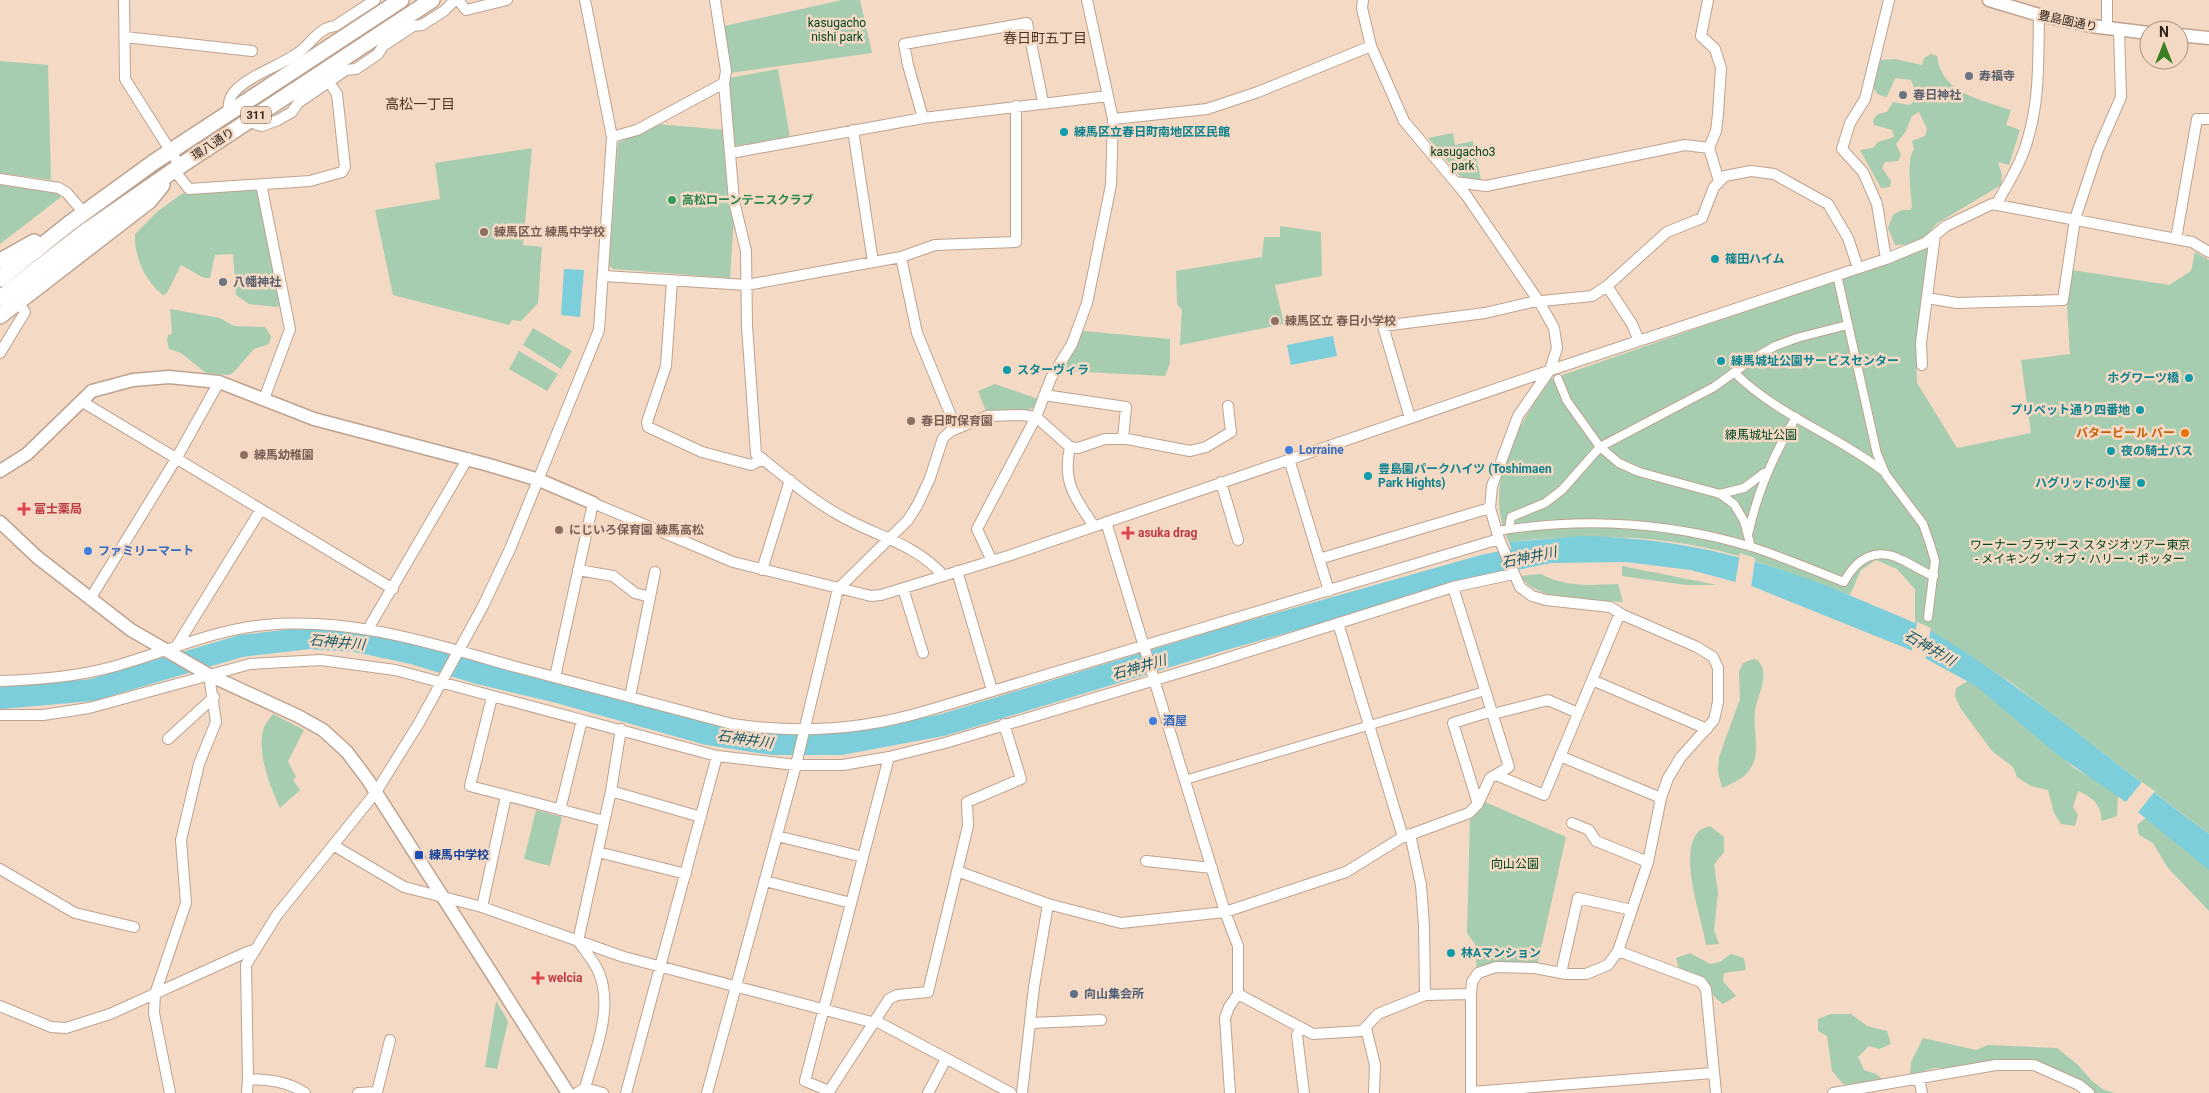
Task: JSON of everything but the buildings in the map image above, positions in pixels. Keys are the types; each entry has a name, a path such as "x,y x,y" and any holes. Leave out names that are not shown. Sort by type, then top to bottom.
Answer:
{"main road":[{"name":"環八通り","path":"0,279 70,223 171,152 401,0"},
{"name":"環八通り","path":"0,298 82,234 177,168 432,0"},
{"name":"311","path":"0,316 149,201 177,168"},
{"path":"0,261 70,223"}],"street":[{"path":"124,0 125,79 171,152 177,168 189,189 310,181 342,172 345,167 337,94 329,82"},
{"path":"228,113 229,100 235,91 268,68 275,66 307,46 311,39 329,27 335,26 375,0"},
{"path":"250,119 255,124 262,126 292,112 298,103 346,70 356,68 371,59 378,54 383,46 413,26 422,25 456,0 466,10 507,0"},
{"path":"247,1093 245,969 254,950 277,915 376,792 410,738 483,606 538,480 599,330 612,138 585,0"},
{"path":"715,0 726,71 724,83 734,201 746,251 747,326 756,454 828,509 912,549 933,564 944,576"},
{"path":"992,561 978,529 1036,418 1051,378 1072,344 1087,303 1111,184 1113,119 1087,0"},
{"path":"1363,0 1362,8 1371,46 1404,121 1455,182 1540,303 1554,328 1557,348 1550,370 1518,416 1492,486 1490,508 1513,574 1520,587 1532,596 1546,600 1610,607 1697,647 1713,657 1718,668 1718,702 1714,720 1673,768 1661,798 1648,862 1618,951 1608,965 1600,970 1586,974 1561,973 1535,968 1496,967 1478,973 1472,982 1471,994 1471,1092 1713,1073"},
{"path":"1708,0 1701,36 1715,49 1721,68 1716,131 1709,148 1719,181"},
{"path":"1886,259 1876,204 1863,172 1842,149 1850,123 1865,99 1889,0"},
{"name":"豊島園通り","path":"1989,0 2039,15 2139,32"},
{"path":"1927,298 1957,303 2063,300 2075,220 2098,150 2121,97 2113,29 2107,0"},
{"path":"1996,204 2020,161 2028,138 2036,95 2039,15"},
{"path":"923,118 904,44 1027,23 1043,102"},
{"path":"2189,36 2209,38"},
{"path":"125,37 252,51"},
{"path":"1113,119 1207,109 1258,92 1371,46"},
{"path":"612,138 637,130 724,83"},
{"path":"731,153 923,118 1043,102 1108,96"},
{"path":"604,276 747,285 901,257 934,245 1016,242 1016,106"},
{"path":"2176,239 2197,119 2209,119"},
{"path":"853,130 873,262"},
{"path":"1455,182 1486,186 1685,145 1709,148"},
{"path":"1410,418 1383,326 1485,313 1532,302 1540,303 1592,296 1607,286 1667,232 1702,218 1714,187 1725,176 1760,171 1774,174 1828,204 1848,238 1858,268"},
{"path":"0,179 59,188 67,193 84,213"},
{"path":"261,184 290,329 264,398"},
{"path":"0,470 27,454 81,401 92,392 103,387 133,380 169,377 219,382 314,418 468,458 538,480 733,562 871,596 992,561 1550,370 1886,259 1925,244 1946,226 1992,204 2192,242 2209,252"},
{"path":"1922,365 1921,343 1935,235"},
{"path":"901,257 917,333 956,428"},
{"path":"1837,275 1870,429 1885,473"},
{"path":"672,281 666,366 647,422 648,427 702,452 750,465 763,459"},
{"path":"1607,286 1632,324 1639,341"},
{"path":"0,353 25,312 18,302"},
{"path":"1509,529 1511,517 1545,503 1562,490 1600,448 1712,388 1751,360 1775,346 1797,338 1847,326"},
{"path":"1735,373 1763,396 1862,455 1885,473 1923,524 1935,561 1928,617"},
{"path":"1558,379 1567,401 1600,448 1618,463 1639,472 1720,494 1734,504 1744,520 1749,533 1751,547"},
{"path":"90,599 176,458 219,382"},
{"path":"1044,395 1126,407 1123,439"},
{"path":"81,401 260,511 393,589"},
{"path":"707,1093 796,765 838,589 908,520 918,504 943,438 956,428 987,416 1022,415 1036,418 1070,447 1078,448 1106,439 1123,439 1190,451 1206,447 1231,432 1228,406"},
{"path":"1749,533 1754,510 1767,471 1796,417"},
{"path":"1070,447 1066,464 1067,480 1075,498 1094,526"},
{"path":"368,629 468,458"},
{"path":"1289,459 1329,590"},
{"path":"1720,494 1744,488 1767,471"},
{"path":"762,570 790,480"},
{"path":"1221,482 1238,540"},
{"path":"554,677 592,503"},
{"path":"1319,559 1490,508"},
{"path":"170,651 260,511"},
{"path":"0,522 37,557 90,599 206,673 298,716 323,730 347,752 376,792 568,1093"},
{"path":"1106,522 1225,912 1238,946 1238,994 1229,1006 1225,1018 1230,1093"},
{"path":"0,681 72,676 111,668 170,651 204,637 264,625 334,624 368,629 732,724 766,729 804,731 869,725 896,720 1329,590 1498,535 1509,529 1538,524 1578,522 1629,524 1688,532 1751,547 1844,582 1852,566 1865,558 1877,555 1890,555 1922,572 1934,576"},
{"path":"578,570 613,576 635,593 650,597"},
{"path":"957,571 992,690"},
{"path":"630,697 655,572"},
{"path":"0,715 43,715 89,708 206,673 250,664 321,660 395,670 441,681 492,697 620,729 717,756 796,765 843,765 889,757 945,743 1453,587 1513,574"},
{"path":"957,871 1048,904 1121,923 1225,912 1346,872 1407,836 1469,813 1478,804 1490,778 1509,767 1453,587"},
{"path":"903,588 923,653"},
{"path":"1496,775 1544,795 1620,613"},
{"path":"1338,623 1369,724 1407,836 1421,894 1424,995"},
{"path":"170,1093 154,1013 156,994 186,904 181,840 199,764 216,722 214,697 206,673"},
{"path":"1592,680 1707,729"},
{"path":"1185,780 1485,691"},
{"path":"168,739 214,697"},
{"path":"492,697 470,786 604,821"},
{"path":"1478,804 1453,722 1548,700 1578,713"},
{"path":"560,810 582,720"},
{"path":"889,757 805,1081 828,1092 876,1022 889,999 897,995 928,992 968,826 967,802 1021,779 1004,724"},
{"path":"603,1093 581,1091 603,1017 603,996 600,974 578,941 611,791 620,729"},
{"path":"626,1093 717,756"},
{"path":"1560,756 1661,798"},
{"path":"611,791 701,818"},
{"path":"482,907 506,796"},
{"path":"1572,823 1589,830 1596,841 1648,862"},
{"path":"777,836 863,857"},
{"path":"333,844 404,887 482,907 578,941 660,966 876,1022 1010,1093"},
{"path":"598,852 686,874"},
{"path":"1146,860 1212,868"},
{"path":"0,870 75,913 134,927"},
{"path":"765,881 851,903"},
{"path":"1561,973 1578,898 1632,910"},
{"path":"1022,1093 1034,987 1048,904"},
{"path":"0,1006 51,1027 66,1028 110,1014 254,950"},
{"path":"1618,951 1701,982 1706,989 1716,1093"},
{"path":"1238,994 1313,1034 1362,1031 1378,1014 1424,995 1471,994"},
{"path":"1031,1023 1101,1020"},
{"path":"1301,1028 1297,1035 1304,1093"},
{"path":"1366,1028 1376,1065 1374,1093"},
{"path":"358,1093 377,1092 390,1040"},
{"path":"928,1093 946,1059"},
{"path":"1833,1093 1996,1065 2034,1065 2079,1085 2089,1093"},
{"path":"248,1078 277,1080 294,1086 305,1093"},
{"path":"1920,1079 1922,1093"}],"green space":[{"name":"kasugacho nishi park","path":"842,0 860,0 872,53 730,73 724,26"},
{"path":"1931,54 1937,56 1940,69 1954,87 1975,98 2011,110 2006,125 2020,130 2009,165 1998,162 2002,175 2001,185 1936,224 1924,239 1913,244 1895,245 1888,228 1893,215 1902,210 1910,210 1912,207 1910,161 1914,149 1912,141 1925,136 1927,129 1919,112 1912,116 1906,131 1896,144 1901,155 1898,161 1885,162 1882,168 1891,181 1890,187 1881,188 1860,150 1873,148 1878,142 1894,137 1892,130 1874,125 1873,120 1878,114 1887,112 1893,102 1909,105 1915,101 1915,90 1911,80 1895,78 1887,97 1876,93 1873,86 1879,60 1895,59 1922,65 1924,58"},
{"path":"0,61 48,65 51,180 0,173"},
{"path":"778,69 790,137 734,146 727,88 729,78"},
{"name":"高松ローンテニスクラブ","path":"657,124 726,130 734,217 730,278 613,269 609,265 618,143"},
{"name":"kasugacho3 park","path":"1453,133 1455,145 1473,141 1481,180 1462,178 1428,138"},
{"path":"532,148 523,245 542,247 538,303 521,321 512,320 509,325 393,295 375,210 440,199 435,163"},
{"path":"0,183 59,191 61,197 0,244"},
{"path":"254,188 258,191 281,303 277,307 249,304 236,295 233,254 215,255 210,278 204,278 181,265 167,293 163,295 151,283 142,268 136,251 135,234 158,211 183,193"},
{"path":"1280,226 1321,232 1322,276 1275,285 1284,324 1180,345 1182,310 1177,304 1176,271 1262,257 1264,237 1280,237"},
{"path":"1928,248 1916,353 1917,383 1957,448 2031,433 2021,360 2070,354 2067,308 2072,270 2169,285 2191,271 2195,252 2209,260 2209,834 2012,683 1933,632 1915,624 1915,589 1897,569 1876,560 1861,570 1850,595 1739,556 1683,543 1625,537 1567,537 1509,542 1501,521 1499,499 1501,478 1515,436 1551,379"},
{"path":"170,309 220,318 234,326 265,327 271,336 269,344 254,349 233,373 228,375 206,373 181,353 169,349 168,335 172,334"},
{"path":"533,328 572,351 561,369 523,345"},
{"path":"1083,331 1170,339 1170,363 1165,376 1063,371"},
{"path":"519,351 558,374 547,391 509,369"},
{"path":"995,384 1038,399 1035,407 1018,411 986,411 978,391"},
{"path":"1622,566 1717,585 1686,585 1622,576"},
{"path":"1541,574 1570,584 1618,584 1623,602 1582,600 1553,595 1528,585 1520,576"},
{"path":"1753,659 1758,660 1763,672 1754,719 1755,758 1748,772 1743,777 1722,788 1718,771 1719,757 1740,699 1739,672 1743,663"},
{"path":"1973,678 2074,768 2118,793 2117,816 2102,821 2100,810 2095,802 2078,791 2073,807 2078,815 2075,826 2061,824 2054,813 2048,790 2031,786 2017,777 2013,767 1992,751 1961,709 1955,696 1956,688"},
{"path":"273,714 304,730 288,761 296,777 293,780 300,790 280,808 265,769 262,747 264,727"},
{"name":"向山公園","path":"1485,802 1566,837 1537,966 1477,970 1475,944 1467,933 1470,817"},
{"path":"536,810 562,817 550,866 524,859"},
{"path":"2147,817 2209,866 2209,911 2168,868 2153,843 2139,835 2137,825"},
{"path":"1710,826 1724,837 1724,852 1714,865 1718,893 1714,930 1719,944 1706,945 1690,870 1690,854 1693,841 1699,831"},
{"path":"1690,953 1710,964 1720,962 1731,954 1744,958 1746,970 1724,973 1723,981 1736,996 1723,1004 1702,985 1684,974 1679,968 1676,958"},
{"path":"496,1001 508,1021 497,1069 485,1067"},
{"path":"1831,1014 1851,1014 1867,1026 1887,1031 1891,1044 1879,1049 1869,1046 1858,1057 1864,1070 1876,1074 1883,1080 1861,1087 1843,1084 1832,1071 1827,1036 1818,1031 1818,1019"},
{"path":"1923,1038 1976,1050 1988,1045 2057,1048 2078,1065 2092,1081 2104,1090 2115,1093 2092,1093 2041,1069 1934,1068 1910,1075 1911,1062"}],"water":[{"path":"564,269 584,270 580,317 561,315"},
{"path":"1333,336 1337,356 1291,365 1287,345"},
{"path":"1582,536 1660,542 1733,556 1769,566 1840,591 1935,633 2006,680 2209,834 2209,870 2123,800 2059,756 1976,686 1908,649 1754,587 1691,570 1626,562 1552,563 1519,567 1509,542"}],"pier":[{"path":"1740,553 1755,558 1751,589 1735,584"},
{"path":"1917,622 1931,628 1925,662 1911,654"},
{"path":"2142,782 2155,791 2136,815 2124,804"}],"waterway":[{"name":"石神井川","path":"0,698 92,690 241,646 309,638 356,641 412,653 478,673 554,691 707,734 772,744 841,744 943,725 1218,641 1482,566 1545,553"}],"place":[{"name":"寿福寺","path":"1969,76"},
{"name":"春日神社","path":"1903,95"},
{"name":"練馬区立春日町南地区区民館","path":"1064,132"},
{"name":"高松ローンテニスクラブ","path":"672,200"},
{"name":"練馬区立 練馬中学校","path":"484,232"},
{"name":"篠田ハイム","path":"1715,259"},
{"name":"八幡神社","path":"223,282"},
{"name":"練馬区立 春日小学校","path":"1275,321"},
{"name":"練馬城址公園サービスセンター","path":"1721,361"},
{"name":"スターヴィラ","path":"1007,370"},
{"name":"ホグワーツ橋","path":"2189,378"},
{"name":"プリベット通り四番地","path":"2140,410"},
{"name":"春日町保育園","path":"911,421"},
{"name":"バタービール バー","path":"2185,433"},
{"name":"Lorraine","path":"1289,450"},
{"name":"夜の騎士バス","path":"2111,451"},
{"name":"練馬幼稚園","path":"244,455"},
{"name":"豊島園パークハイツ (Toshimaen Park Hights)","path":"1368,476"},
{"name":"ハグリッドの小屋","path":"2141,483"},
{"name":"富士薬局","path":"24,509"},
{"name":"にじいろ保育園 練馬高松","path":"559,530"},
{"name":"asuka drag","path":"1128,533"},
{"name":"ファミリーマート","path":"88,551"},
{"name":"酒屋","path":"1153,721"},
{"name":"練馬中学校","path":"419,855"},
{"name":"林Aマンション","path":"1451,953"},
{"name":"welcia","path":"538,978"},
{"name":"向山集会所","path":"1074,994"}],"district":[{"name":"春日町五丁目","path":"1045,38"},
{"name":"高松一丁目","path":"420,104"}],"park label":[{"name":"練馬城址公園","path":"1761,435"},
{"name":"ワーナー ブラザース スタジオツアー東京 - メイキング・オブ・ハリー・ポッター","path":"2080,552"}]}
